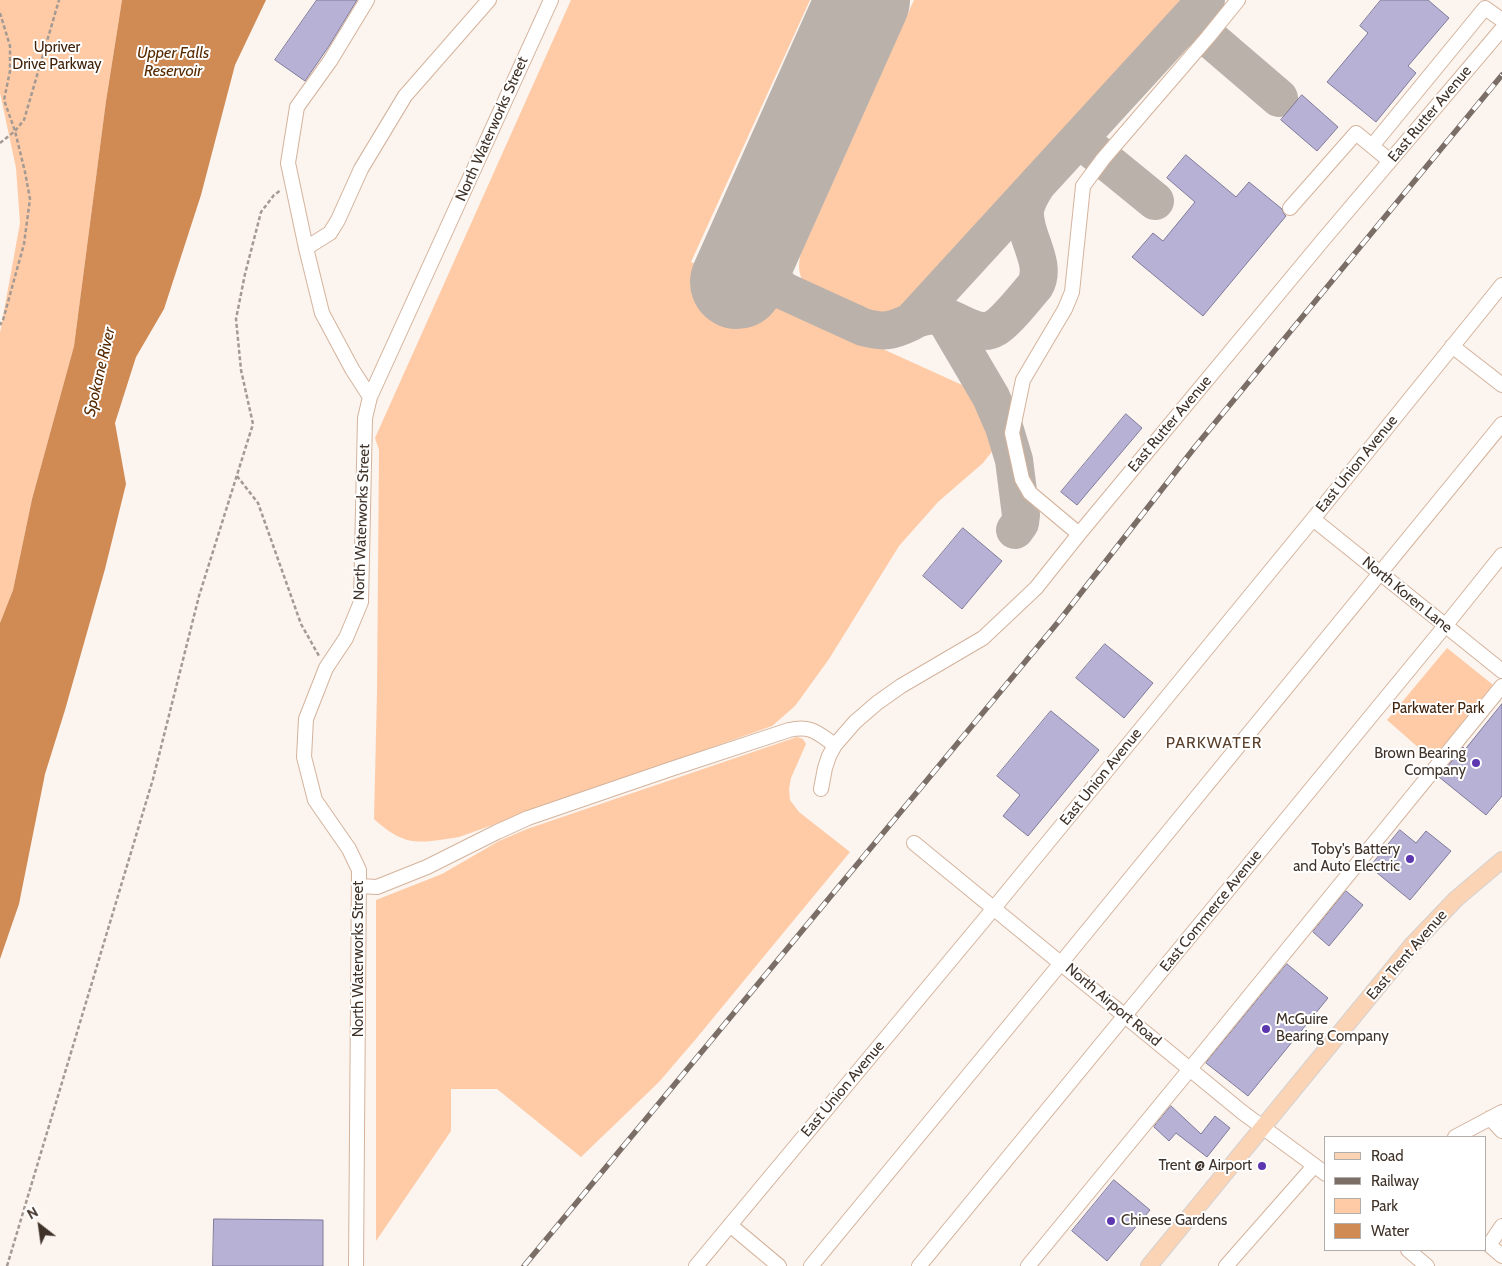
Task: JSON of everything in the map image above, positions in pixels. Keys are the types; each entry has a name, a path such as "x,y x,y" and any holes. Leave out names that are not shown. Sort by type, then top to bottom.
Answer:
{"main road":[{"name":"East Trent Avenue","path":"1149,1266 1412,945 1456,899 1502,860"}],"street":[{"path":"367,0 330,61 297,107 288,163 322,313 352,369 370,397"},
{"path":"306,248 330,233 338,220 361,169 405,96 489,0"},
{"name":"North Waterworks Street","path":"356,1266 359,870 349,848 315,800 304,757 306,719 326,668 346,638 361,602 365,418 370,397 551,0"},
{"path":"1079,534 1030,493 1022,478 1012,433 1023,380 1065,309 1072,292 1083,186 1238,0"},
{"path":"1372,146 1485,8 1502,20"},
{"name":"East Rutter Avenue","path":"821,789 829,756 835,745 856,722 900,686 983,638 1036,588 1322,240 1502,29"},
{"path":"1290,208 1356,133 1390,161"},
{"name":"East Union Avenue","path":"696,1266 994,908 1502,285"},
{"path":"1452,346 1502,385"},
{"path":"811,1266 1502,424"},
{"name":"North Koren Lane","path":"1313,519 1502,671"},
{"name":"East Commerce Avenue","path":"920,1266 1446,626 1502,555"},
{"path":"1028,1266 1502,686"},
{"path":"359,886 376,886 427,867 528,818 789,730 804,728 813,730 835,745"},
{"name":"North Airport Road","path":"914,843 1263,1129 1324,1173"},
{"path":"1457,1136 1496,1115 1502,1131"},
{"path":"1226,1266 1314,1166"},
{"path":"730,1225 779,1266"},
{"path":"1502,1226 1489,1245 1502,1256"},
{"path":"1409,1251 1427,1266"},
{"path":"1496,1266 1502,1260"}],"path":[{"path":"0,143 15,132 24,120 58,0"},
{"path":"0,13 10,46 10,71 4,100 26,172 30,199 24,244 3,320 0,324"},
{"path":"7,1266 153,779 199,596 253,424 241,370 236,319 261,212 274,195 292,182"},
{"path":"237,476 258,503 301,624 326,668"}],"green space":[{"name":"Upriver Drive Parkway","path":"0,0 122,0 106,101 74,346 32,499 13,590 0,623 0,333 20,223 16,168 0,93"},
{"path":"571,0 810,0 691,262 971,389 984,408 998,444 983,463 938,502 899,546 829,659 795,706 772,726 459,837 423,842 413,841 395,835 374,819 379,450 375,438"},
{"path":"914,0 1191,0 906,313 887,322 879,322 808,289 801,276 799,263 801,253"},
{"name":"Parkwater Park","path":"1447,648 1497,688 1436,763 1387,720"},
{"path":"797,737 803,739 806,744 791,778 790,800 799,812 850,852 695,1040 659,1082 581,1157 497,1089 451,1089 451,1131 376,1241 376,900 442,874 499,841 527,829"}],"water":[{"name":"Upper Falls Reservoir","path":"122,0 266,0 235,65 201,195 164,309 136,357 115,423 126,484 105,569 45,774 19,904 0,959 0,623 13,590 32,499 74,346 106,101"}],"building":[{"path":"317,0 357,0 305,81 275,60"},
{"path":"1381,0 1428,0 1449,18 1408,66 1416,73 1376,122 1327,82 1368,33 1360,26"},
{"path":"1302,95 1338,127 1317,151 1281,120"},
{"path":"1186,155 1236,197 1249,182 1282,209 1286,216 1203,316 1132,257 1153,233 1163,241 1195,202 1167,178"},
{"path":"1126,414 1142,428 1077,505 1061,492"},
{"path":"963,528 1002,561 962,609 923,576"},
{"path":"1105,644 1153,683 1124,718 1076,678"},
{"name":"Brown Bearing Company","path":"1502,704 1502,796 1486,815 1439,777"},
{"path":"1051,711 1099,750 1028,836 1003,816 1020,795 997,776"},
{"name":"Toby's Battery and Auto Electric","path":"1400,830 1416,843 1426,831 1451,851 1410,900 1370,867"},
{"path":"1346,891 1363,905 1329,946 1313,932"},
{"name":"McGuire Bearing Company","path":"1287,964 1328,998 1248,1096 1206,1063"},
{"path":"1171,1106 1201,1134 1215,1116 1230,1128 1207,1157 1176,1133 1169,1141 1154,1127"},
{"name":"Chinese Gardens","path":"1114,1180 1150,1210 1107,1261 1072,1231"},
{"path":"214,1219 323,1220 323,1266 213,1266"}],"taxiway":[{"path":"758,234 764,266 772,279 784,291 870,329 888,330 911,322 1206,0"},
{"path":"1188,20 1279,98"},
{"path":"1079,139 1155,201"},
{"path":"911,322 927,316 941,316 976,330 989,331 1000,325 1010,315 1035,286 1038,277 1037,259 1025,220 1028,201 1036,186"},
{"path":"944,317 991,397 1004,427 1014,460 1021,515 1020,523 1015,530"}],"runway":[{"path":"737,282 863,0"}],"railway":[{"path":"524,1266 1059,621 1195,447 1502,75"}],"place":[{"name":"Brown Bearing Company","path":"1476,763"},
{"name":"Toby's Battery and Auto Electric","path":"1410,859"},
{"name":"McGuire Bearing Company","path":"1266,1029"},
{"name":"Trent @ Airport","path":"1262,1166"},
{"name":"Chinese Gardens","path":"1111,1221"}],"district":[{"name":"PARKWATER","path":"1214,743"}],"water label":[{"name":"Spokane River","path":"100,372"}]}
